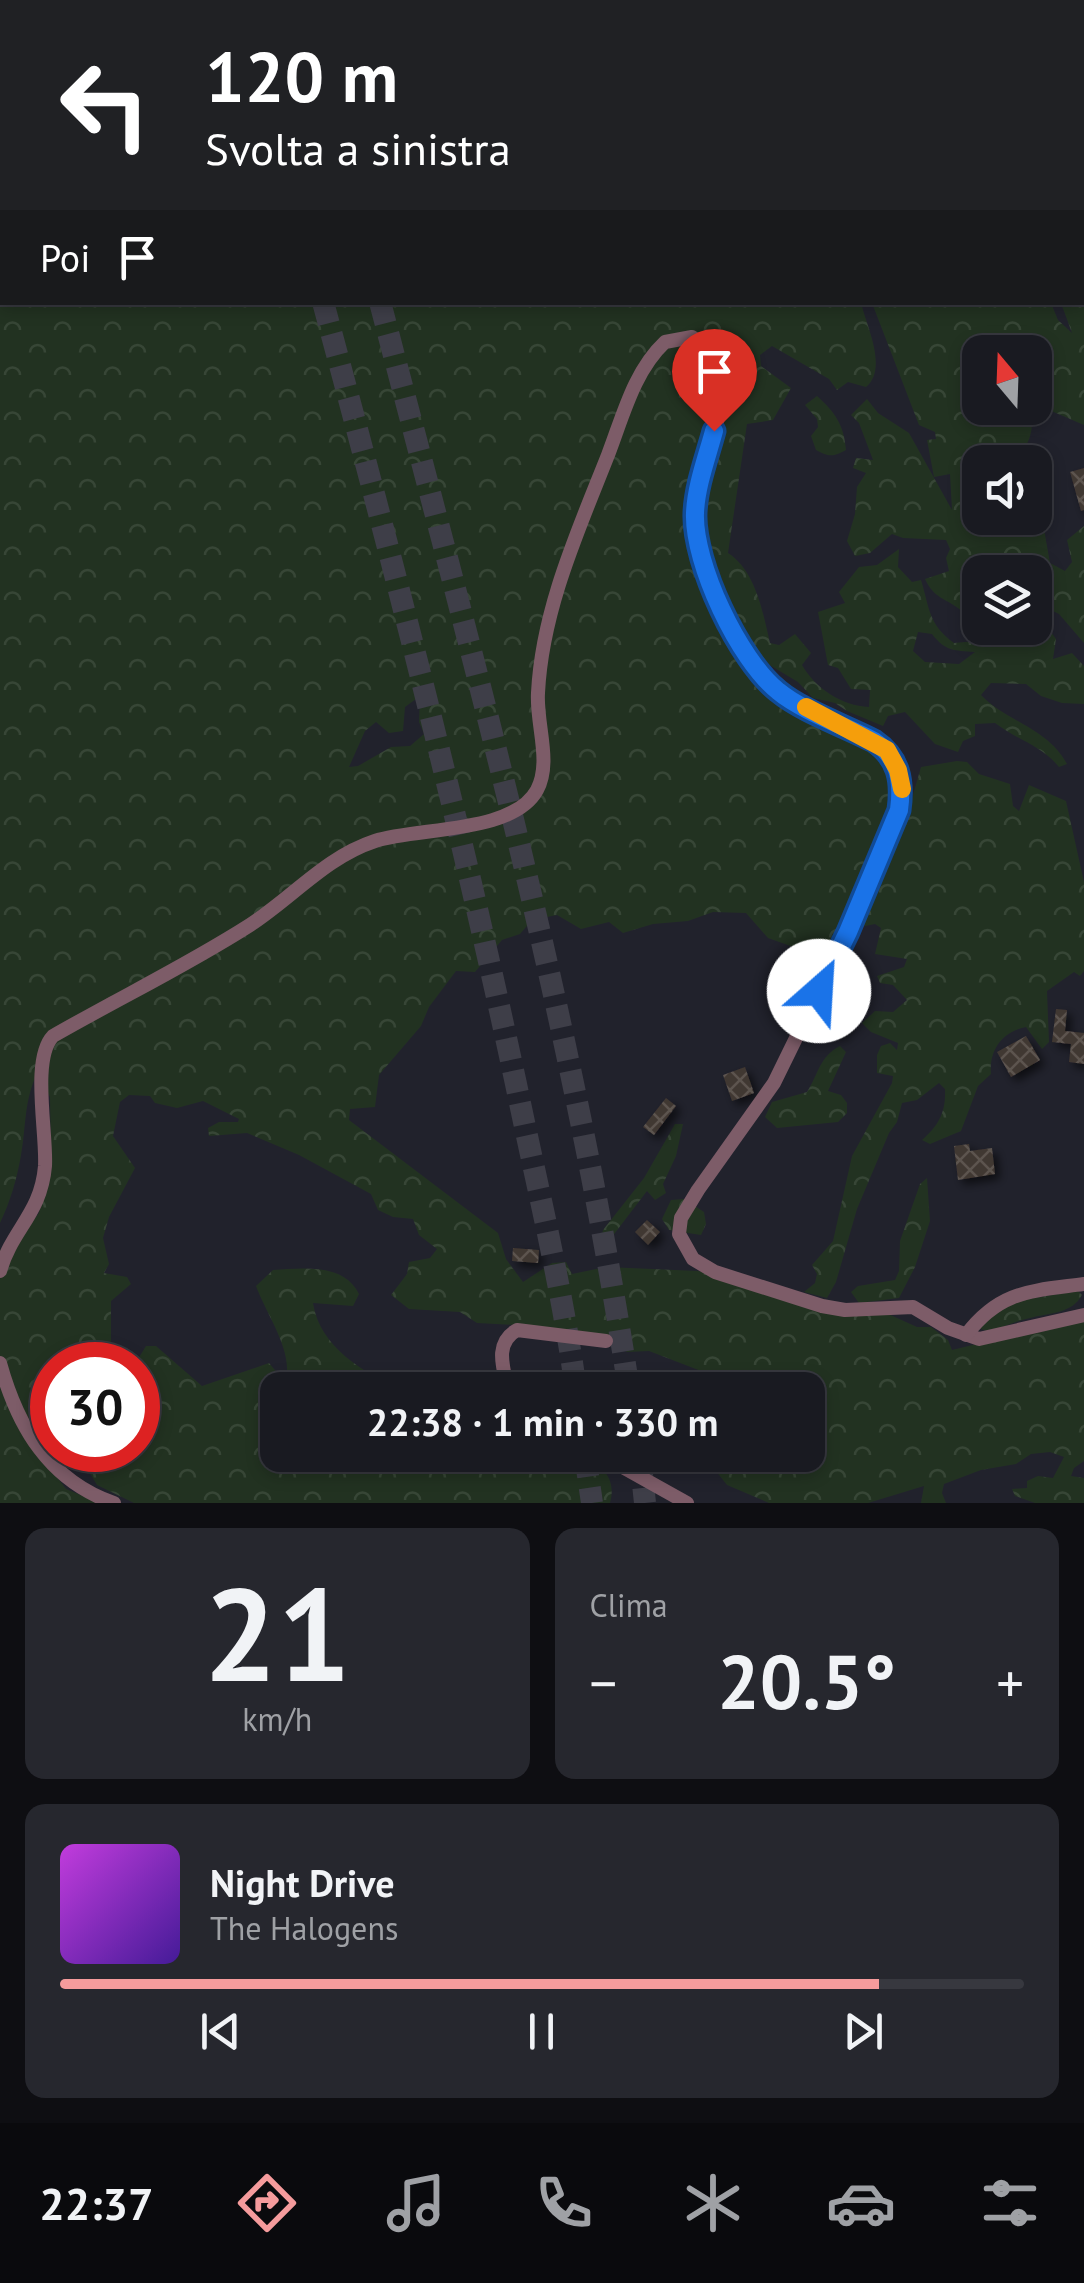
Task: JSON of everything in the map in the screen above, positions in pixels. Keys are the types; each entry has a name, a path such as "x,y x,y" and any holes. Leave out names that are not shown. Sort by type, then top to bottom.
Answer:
{"street":[{"path":"0,1272 6,1248 29,1220 42,1185 42,1054 53,1036 191,963 352,850 393,836 499,819 518,809 537,790 543,760 538,693 560,576 638,376 665,342 692,336 706,345 717,362 721,381 721,401 694,513 696,536 717,600 744,655 759,673 780,694 887,750 898,770 902,789 899,810 848,932 774,1083 698,1190 681,1218 678,1234 693,1259 715,1272 822,1306 845,1310 912,1308 978,1340 1084,1315"},
{"path":"966,1335 984,1312 1001,1301 1032,1291 1084,1284"},
{"path":"506,1372 502,1346 507,1335 518,1330 606,1342"},
{"path":"0,1363 18,1407 53,1468 74,1485 114,1503"},
{"path":"631,1472 687,1503"}],"green space":[{"path":"0,305 862,305 876,359 866,387 848,382 837,390 829,379 772,346 760,355 761,366 791,388 773,420 747,424 728,553 752,581 770,643 779,645 795,634 811,653 802,665 814,681 839,699 859,706 869,707 870,690 851,689 838,668 828,665 818,612 845,603 839,592 859,567 877,565 899,549 898,567 912,582 921,580 931,615 954,643 1052,645 1052,633 1056,639 1053,659 1072,653 1084,666 1084,704 1062,703 1041,696 1026,684 991,683 981,695 1038,733 1067,764 1059,767 1044,753 995,723 975,724 975,736 963,741 958,752 935,744 905,712 888,716 883,726 835,703 813,698 798,682 763,661 746,644 728,610 753,674 878,752 888,769 894,798 888,826 852,912 817,979 806,984 799,949 768,938 746,913 713,912 688,921 653,924 623,933 609,922 581,929 557,915 532,920 520,934 502,940 475,972 456,971 429,1007 421,1026 379,1075 375,1107 350,1109 349,1120 498,1233 506,1259 523,1282 552,1263 566,1262 572,1274 606,1267 698,1271 886,1313 917,1327 931,1327 948,1340 952,1350 1084,1318 1084,1461 1071,1476 1084,1478 1084,1503 1035,1503 1015,1496 1012,1489 1027,1488 1027,1481 1038,1476 1053,1478 1064,1457 1050,1452 1031,1454 1016,1464 981,1470 944,1484 946,1503 921,1503 924,1486 868,1503 769,1503 727,1485 717,1472 825,1472 825,1372 702,1372 649,1351 627,1352 616,1343 536,1326 477,1323 460,1312 409,1309 391,1295 407,1274 409,1262 430,1258 437,1249 419,1235 413,1219 393,1217 378,1210 371,1194 299,1155 247,1133 209,1136 208,1128 239,1119 203,1101 177,1108 155,1103 150,1096 129,1095 120,1102 113,1136 135,1168 109,1217 103,1238 109,1264 104,1273 127,1277 131,1284 111,1301 111,1342 30,1342 30,1472 53,1472 66,1489 100,1503 0,1503 0,1250 10,1251 39,1213 51,1166 50,1097 35,1078 17,1173 0,1223","holes":["918,632 932,634 951,649 975,652 959,664 925,662 913,651","420,696 419,722 424,734 410,746 391,747 349,767 365,731 376,722 389,733 403,731 405,707"]},
{"path":"873,305 1052,305 1058,320 1072,333 1062,305 1084,305 1084,425 1052,411 1052,335 962,335 962,425 1032,426 1026,445 962,445 962,535 1045,535 1049,555 962,555 962,611 936,594 925,579 949,571 946,558 950,549 946,540 892,534 870,553 855,556 847,541 857,487 866,473 853,468 856,458 873,460 859,423 851,415 867,399 878,413 909,433 952,510 950,474 934,477 927,440 936,439 935,432 919,425"},
{"path":"817,396 841,426 846,450 838,454 816,450 811,436 818,427 817,419 805,405"},
{"path":"1084,526 1084,643 1052,610 1052,564 1065,571 1072,562 1067,540"},
{"path":"967,762 979,774 1010,784 1013,806 1019,811 1029,785 1066,801 1084,882 1084,971 1080,976 1074,972 1047,991 1049,1042 1042,1049 1026,1027 999,1043 992,1057 991,1074 978,1086 961,1131 930,1144 922,1140 943,1111 945,1089 939,1083 917,1100 902,1103 857,1209 836,1282 827,1298 804,1292 815,1283 817,1274 812,1265 833,1241 852,1156 892,1083 893,1076 877,1073 877,1055 881,1046 890,1043 897,1050 898,1043 871,1032 862,1023 875,1011 893,1012 907,1000 893,985 880,983 877,976 904,967 907,959 875,954 881,928 859,921 879,888 904,826 921,767"},
{"path":"840,1046 846,1052 828,1091 841,1095 847,1103 847,1113 838,1122 777,1128 765,1117 772,1102 807,1092 823,1060"},
{"path":"675,1124 683,1124 676,1156 663,1184 666,1193 655,1200 647,1191 605,1246 600,1244 603,1230 644,1178"},
{"path":"927,1178 930,1221 915,1267 899,1298 859,1303 851,1292 858,1286 895,1280 900,1241 920,1184"},
{"path":"684,1199 704,1212 706,1224 701,1235 669,1230 662,1219 671,1200"},
{"path":"273,1270 322,1270 343,1277 359,1294 353,1306 313,1303 324,1333 346,1357 368,1372 287,1372 283,1346 256,1286"},
{"path":"1078,1291 1082,1295 1078,1301 1059,1312 990,1332 975,1327 1008,1302"},
{"path":"160,1349 202,1386 269,1363 277,1372 260,1372 260,1472 605,1472 612,1494 610,1503 134,1503 97,1485 89,1472 160,1472"}],"building":[{"path":"1084,468 1084,510 1081,511 1070,472"},
{"path":"835,988 859,1003 840,1034 817,1019"},
{"path":"1056,1009 1067,1010 1065,1031 1084,1033 1084,1064 1069,1062 1071,1044 1052,1042"},
{"path":"1026,1036 1040,1060 1011,1077 997,1052"},
{"path":"745,1067 754,1093 732,1101 723,1075"},
{"path":"666,1098 676,1106 654,1135 643,1127"},
{"path":"969,1144 970,1151 992,1148 995,1174 958,1180 954,1146"},
{"path":"647,1220 660,1232 648,1245 635,1232"},
{"path":"513,1248 539,1250 538,1263 512,1261"}],"tunnel":[{"path":"324,305 472,888 549,1237 573,1372"},
{"path":"381,305 519,843 580,1115 626,1372"},
{"path":"587,1472 592,1503"},
{"path":"642,1472 645,1503"}],"slow traffic":[{"path":"806,707 887,750 898,770 902,789"}],"route":[{"path":"714,431 694,513 696,536 717,600 744,655 780,694 887,750 898,770 902,789 899,810 819,991"}]}
